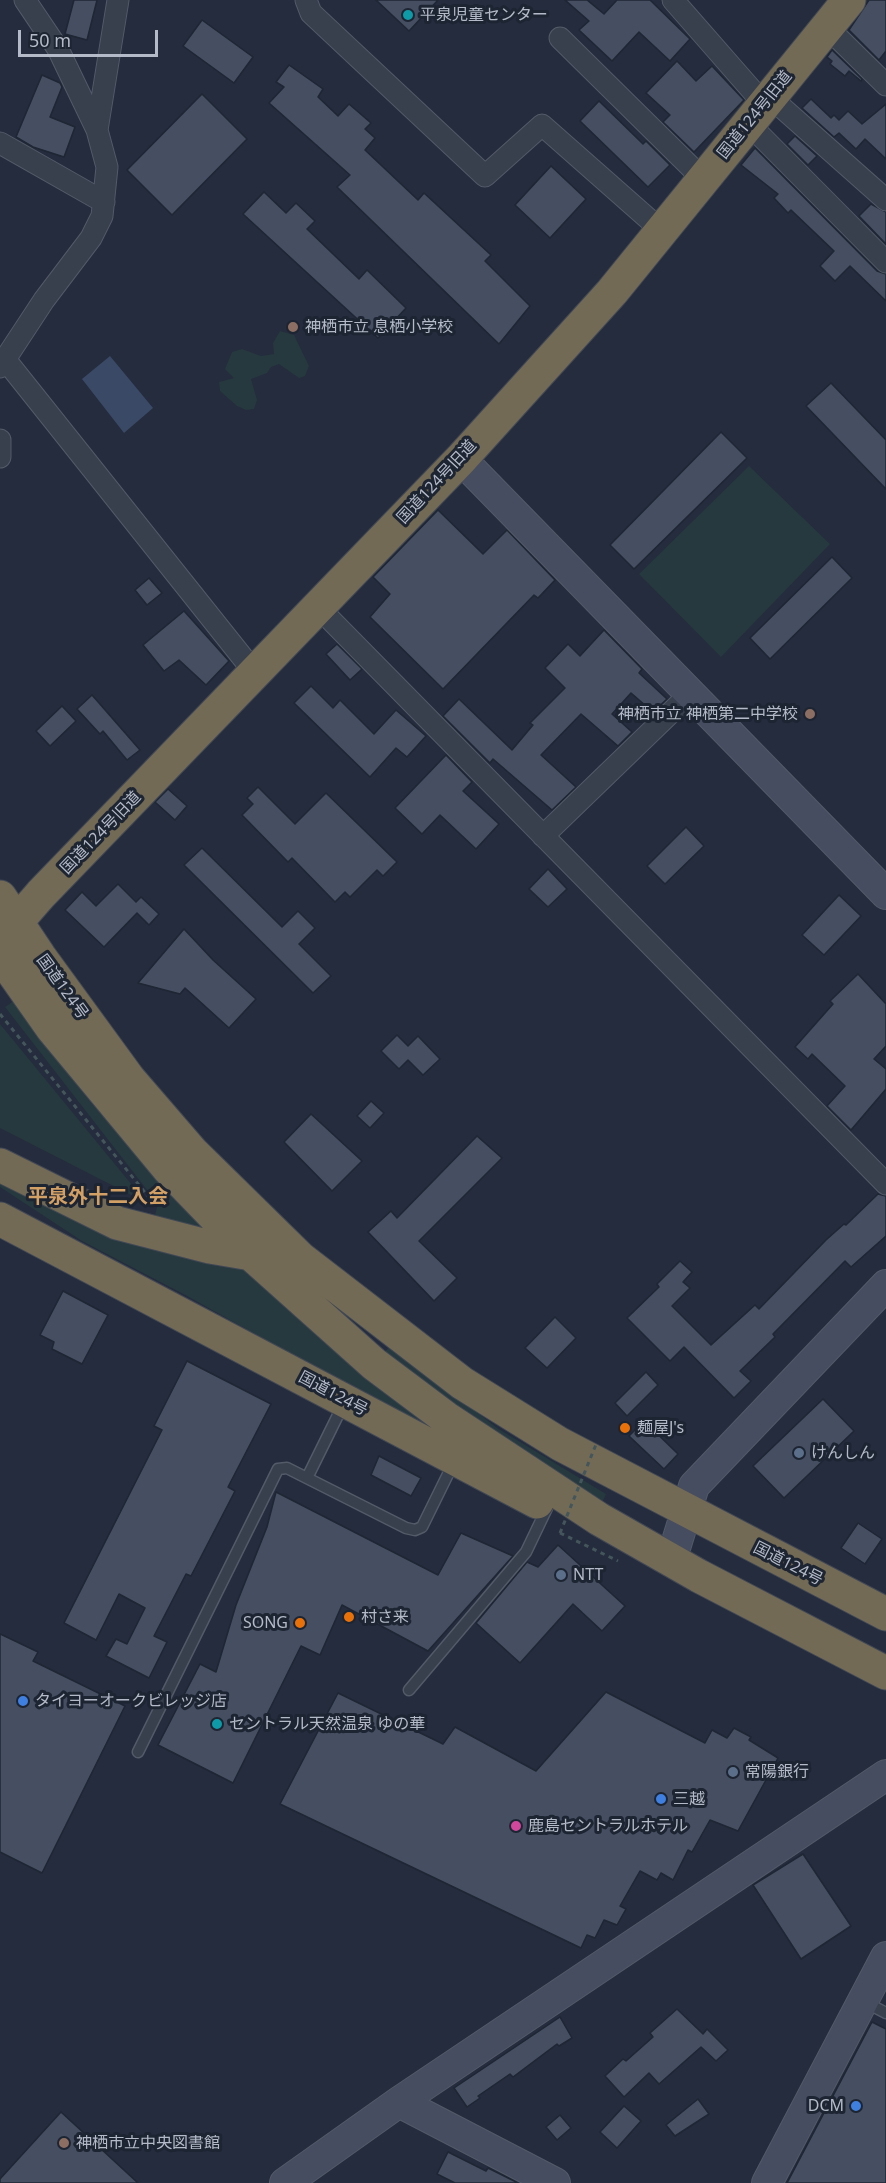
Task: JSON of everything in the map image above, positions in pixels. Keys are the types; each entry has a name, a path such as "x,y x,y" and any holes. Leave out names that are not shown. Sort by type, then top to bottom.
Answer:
{"highway":[{"name":"国道124号旧道","path":"5,920 255,673 460,459 612,292 849,0"},
{"name":"国道124号","path":"5,920 129,1079 192,1152 300,1258 462,1383 560,1444 886,1614"},
{"name":"国道124号","path":"0,954 52,1028 123,1114 168,1168 250,1254 374,1364 446,1418 554,1511"},
{"path":"0,1166 117,1223 165,1237 250,1254 300,1258"},
{"name":"国道124号","path":"0,1219 554,1511 615,1541 671,1561 886,1673"}],"street":[{"path":"25,0 58,49 97,130 107,166 102,216 91,238 44,300 2,363 255,673"},
{"path":"97,130 118,0"},
{"path":"306,0 311,13 485,176 542,125 661,230"},
{"path":"673,0 757,96 770,97 886,200"},
{"path":"827,27 886,85"},
{"path":"560,38 703,179"},
{"path":"748,123 886,262"},
{"path":"0,143 104,202"},
{"path":"0,440 0,457"},
{"path":"460,459 886,894"},
{"path":"318,607 886,1184"},
{"path":"543,836 689,695"},
{"path":"671,1561 694,1486 886,1285"},
{"path":"285,2183 399,2102 886,1775"},
{"path":"766,2183 874,2007 886,1957"},
{"path":"399,2102 555,2183"}],"lane":[{"path":"307,1478 345,1400"},
{"path":"138,1752 176,1680 191,1641 278,1469 287,1468 406,1528 415,1530 422,1527 456,1459"},
{"path":"409,1690 526,1552 554,1511"}],"path":[{"path":"0,1014 152,1201 144,1210"},
{"path":"597,1442 554,1511 618,1562"}],"green space":[{"path":"280,331 294,335 309,366 305,376 299,378 279,364 271,367 267,373 251,379 257,400 254,409 246,410 237,406 220,391 219,382 234,378 225,369 232,352 242,349 261,356 274,354 273,343"},
{"path":"749,466 830,544 721,657 639,574"},
{"path":"18,998 51,1052 92,1104 210,1235 155,1215 158,1204 5,1007"},
{"path":"0,1024 141,1196 139,1199 0,1128"},
{"path":"0,1177 243,1266 443,1430 439,1437 189,1297 82,1241 0,1187"},
{"path":"391,1345 497,1428 606,1494 602,1503 480,1431 384,1353"}],"water":[{"path":"110,356 153,408 124,433 82,379"}],"building":[{"path":"74,0 97,0 87,40 65,34"},
{"name":"平泉児童センター","path":"376,0 438,0 409,31"},
{"path":"565,0 587,0 604,14 617,0 650,0 690,39 670,61 639,32 612,61 579,30 589,21"},
{"path":"869,0 886,0 886,51 879,60 849,30"},
{"path":"202,20 253,57 234,83 183,46"},
{"path":"832,50 862,79 861,81 849,71 845,76 830,64 832,61 827,57"},
{"path":"677,61 696,81 712,66 744,100 694,152 663,122 670,115 646,93"},
{"path":"289,65 323,89 318,97 338,116 349,104 371,123 365,129 375,138 365,150 418,200 424,193 491,255 485,261 530,306 499,344 337,187 350,175 269,103 284,87 276,82"},
{"path":"42,75 60,83 62,87 50,117 75,127 64,157 33,147 16,137"},
{"path":"202,94 247,139 172,215 127,170"},
{"path":"811,99 831,118 834,115 839,120 848,111 862,124 886,104 886,159 865,139 856,149 839,133 834,137 802,108"},
{"path":"599,101 643,144 646,141 670,165 648,187 580,121"},
{"path":"795,136 817,156 808,165 787,144"},
{"path":"755,148 877,271 886,274 886,301 850,266 835,281 820,266 834,251 791,210 788,213 774,198 778,194 741,165"},
{"path":"551,166 586,199 550,238 515,205"},
{"path":"264,192 286,213 296,203 315,221 307,229 359,279 367,270 406,308 378,338 243,214"},
{"path":"871,204 886,212 886,244 859,216"},
{"path":"831,383 886,440 886,489 806,406"},
{"path":"721,432 747,458 634,569 610,545"},
{"path":"438,510 483,554 507,530 555,580 538,598 534,595 443,689 370,617 390,594 373,577"},
{"path":"832,557 852,578 770,659 750,638"},
{"path":"149,578 162,593 147,605 135,590"},
{"path":"184,611 229,661 206,685 179,660 164,671 143,645"},
{"path":"604,630 642,669 639,673 667,699 653,712 631,693 612,714 632,732 618,746 581,714 541,755 576,787 552,810 493,759 490,763 443,716 459,699 512,750 533,725 530,723 565,688 545,668 568,644 580,656"},
{"path":"337,644 362,669 350,680 326,654"},
{"path":"311,686 333,708 340,700 374,734 396,710 426,736 407,757 396,748 370,777 294,703"},
{"path":"92,695 140,750 127,760 103,731 100,734 77,709"},
{"path":"62,706 76,721 50,746 36,731"},
{"path":"446,755 472,782 463,791 499,824 476,849 440,815 422,834 395,808"},
{"path":"258,787 295,824 326,793 397,862 383,876 377,870 350,897 345,892 335,902 292,858 288,862 242,815 253,804 247,798"},
{"path":"168,789 187,806 175,820 155,802"},
{"path":"686,827 704,846 665,884 647,866"},
{"path":"202,848 282,927 298,911 315,928 299,944 331,976 313,993 184,865"},
{"path":"548,869 567,889 548,907 529,889"},
{"path":"118,884 136,902 141,897 159,914 149,925 137,913 104,947 65,910 82,892 96,906"},
{"path":"839,895 861,916 824,955 802,935"},
{"path":"184,929 213,960 256,999 229,1028 185,988 180,994 138,983"},
{"path":"858,974 886,1004 886,1046 874,1059 886,1069 886,1089 851,1130 827,1106 845,1086 812,1054 808,1059 795,1047 833,1004 830,1001"},
{"path":"397,1035 408,1046 418,1036 440,1059 423,1075 408,1060 399,1069 381,1051"},
{"path":"371,1101 384,1113 370,1128 357,1116"},
{"path":"311,1114 362,1161 332,1191 284,1142"},
{"path":"477,1136 502,1158 419,1241 457,1278 434,1301 368,1232 391,1211 397,1218"},
{"path":"878,1194 886,1196 886,1236 851,1267 845,1261 773,1334 775,1337 740,1371 751,1381 734,1398 684,1347 670,1361 627,1318 659,1287 657,1284 680,1261 692,1272 683,1282 690,1288 672,1306 711,1345 755,1305 759,1309 826,1240 844,1224 846,1225"},
{"path":"63,1291 108,1315 82,1364 52,1349 54,1342 40,1335"},
{"path":"555,1317 576,1338 547,1368 525,1348"},
{"path":"187,1361 271,1404 228,1487 235,1491 191,1576 186,1574 154,1636 167,1642 149,1678 106,1656 116,1639 127,1644 145,1608 119,1594 96,1640 64,1623 162,1430 154,1426"},
{"path":"646,1372 658,1385 627,1416 615,1403"},
{"name":"けんしん","path":"823,1399 854,1431 784,1498 753,1466"},
{"path":"644,1421 678,1454 664,1469 629,1436"},
{"path":"379,1456 421,1478 411,1496 371,1475"},
{"path":"276,1492 438,1575 461,1533 513,1556 428,1651 342,1605 320,1655 301,1646 233,1783 158,1745 200,1664 216,1672 236,1605 267,1527"},
{"path":"858,1523 882,1539 865,1564 841,1548"},
{"name":"NTT","path":"558,1545 625,1606 602,1631 573,1604 520,1663 476,1623 527,1562 538,1567"},
{"path":"0,1634 38,1652 33,1661 125,1706 42,1873 0,1852"},
{"name":"鹿島セントラルホテル","path":"606,1692 705,1743 712,1730 727,1738 734,1728 751,1737 749,1740 778,1758 738,1831 710,1820 692,1852 688,1850 673,1880 661,1873 657,1880 640,1871 620,1906 626,1909 617,1925 604,1920 595,1938 587,1935 581,1948 280,1804 338,1693 443,1744 455,1727 536,1771"},
{"path":"803,1854 851,1926 801,1959 753,1885"},
{"path":"677,2009 703,2034 707,2029 728,2050 716,2061 701,2047 659,2084 649,2073 624,2097 605,2076 623,2059 626,2061 653,2037 650,2033"},
{"path":"560,2017 572,2038 559,2046 557,2044 513,2077 510,2074 478,2096 480,2098 467,2107 454,2088"},
{"name":"DCM","path":"872,2022 886,2029 886,2183 787,2183"},
{"path":"698,2099 709,2114 675,2136 666,2125"},
{"path":"624,2106 641,2121 617,2148 600,2132"},
{"name":"神栖市立中央図書館","path":"61,2112 138,2183 0,2183 0,2179"},
{"path":"560,2115 571,2128 557,2140 546,2127"},
{"path":"448,2152 486,2171 488,2168 518,2183 455,2183 437,2174"}],"place":[{"name":"平泉児童センター","path":"408,15"},
{"name":"神栖市立 息栖小学校","path":"293,327"},
{"name":"神栖市立 神栖第二中学校","path":"810,714"},
{"name":"麺屋J's","path":"625,1428"},
{"name":"けんしん","path":"799,1453"},
{"name":"NTT","path":"561,1575"},
{"name":"村さ来","path":"349,1617"},
{"name":"SONG","path":"300,1623"},
{"name":"タイヨーオークビレッジ店","path":"23,1701"},
{"name":"セントラル天然温泉 ゆの華","path":"217,1724"},
{"name":"常陽銀行","path":"733,1772"},
{"name":"三越","path":"661,1799"},
{"name":"鹿島セントラルホテル","path":"516,1826"},
{"name":"DCM","path":"856,2106"},
{"name":"神栖市立中央図書館","path":"64,2143"}],"district":[{"name":"平泉外十二入会","path":"98,1197"}]}
